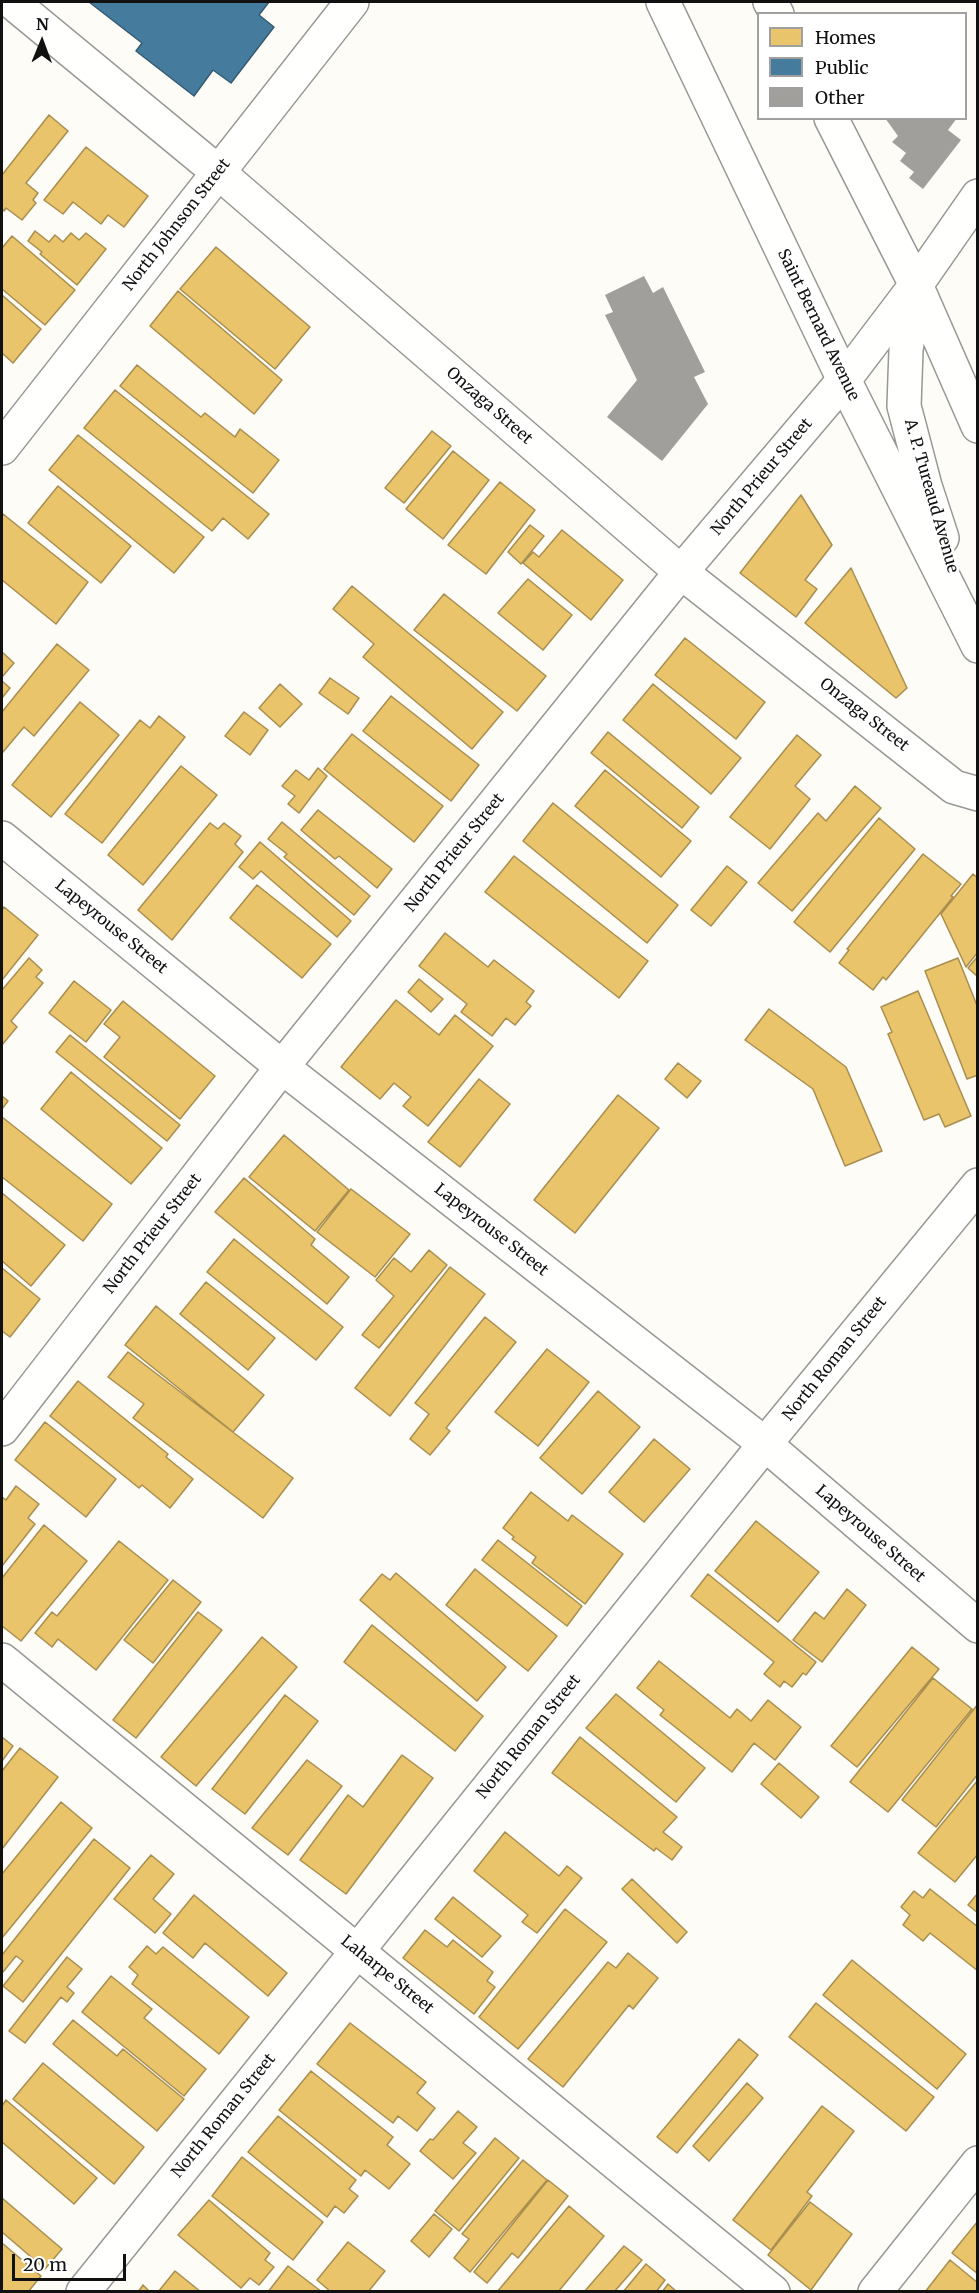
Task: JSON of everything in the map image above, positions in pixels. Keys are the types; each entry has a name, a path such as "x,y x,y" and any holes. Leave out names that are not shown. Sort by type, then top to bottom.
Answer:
{"street":[{"name":"Onzaga Street","path":"12,2 218,172 681,572 954,787 978,794"},
{"name":"North Johnson Street","path":"2,448 352,2"},
{"name":"Saint Bernard Avenue","path":"663,2 844,380 975,640"},
{"path":"832,120 916,285 978,426"},
{"name":"A. P. Tureaud Avenue","path":"975,640 925,486 904,406 906,350 916,285 978,196"},
{"name":"North Prieur Street","path":"2,1429 282,1067 681,572 844,380 916,285"},
{"name":"Lapeyrouse Street","path":"2,838 282,1067 765,1444 978,1626"},
{"name":"North Roman Street","path":"83,2292 765,1444 978,1185"},
{"name":"Laharpe Street","path":"2,1660 772,2292"},
{"path":"875,2292 978,2163"}],"building: Homes":[{"path":"49,115 68,131 26,183 38,193 33,200 36,203 22,220 6,208 4,211 2,209 2,175"},
{"path":"86,147 148,196 124,227 108,215 101,224 73,202 63,214 44,200"},
{"path":"35,231 49,242 55,235 63,242 71,233 79,240 86,233 106,249 77,285 28,241"},
{"path":"12,236 75,290 45,325 2,289 2,248"},
{"path":"216,247 310,327 275,369 180,289"},
{"path":"178,291 282,380 254,414 150,326"},
{"path":"2,295 41,329 13,363 2,353"},
{"path":"137,365 201,417 205,413 235,437 240,429 279,460 253,493 120,386"},
{"path":"115,390 269,514 248,539 223,518 212,531 84,428"},
{"path":"432,431 451,446 404,503 385,488"},
{"path":"78,435 204,537 174,573 49,470"},
{"path":"453,451 489,480 443,539 406,509"},
{"path":"500,482 535,510 486,574 448,545"},
{"path":"58,486 131,546 101,583 28,523"},
{"path":"801,495 832,545 805,580 817,589 796,617 740,573"},
{"path":"3,514 88,582 56,624 2,580"},
{"path":"530,525 544,536 521,564 508,552"},
{"path":"562,530 623,580 591,620 523,563 533,552 539,557"},
{"path":"851,568 907,688 896,698 805,623"},
{"path":"528,579 572,615 543,650 498,613"},
{"path":"352,586 503,712 472,749 363,657 374,644 333,609"},
{"path":"444,594 546,676 517,711 414,630"},
{"path":"685,638 765,702 736,739 655,675"},
{"path":"57,644 89,670 34,736 24,727 3,752 2,712"},
{"path":"2,652 14,663 2,677"},
{"path":"330,678 359,698 348,714 319,693"},
{"path":"2,681 10,688 2,698"},
{"path":"280,684 302,704 280,727 259,708"},
{"path":"653,684 741,758 711,794 623,720"},
{"path":"391,696 479,765 451,801 363,731"},
{"path":"80,702 119,735 51,817 12,785"},
{"path":"244,712 268,730 250,755 225,736"},
{"path":"159,716 185,737 102,843 65,814 140,720 150,728"},
{"path":"608,732 699,807 682,828 591,753"},
{"path":"352,734 443,806 414,842 324,769"},
{"path":"797,735 821,755 795,786 810,799 770,849 730,817"},
{"path":"181,766 217,795 143,885 108,855"},
{"path":"318,768 327,776 299,813 288,804 295,796 282,786 296,770 309,780"},
{"path":"605,770 691,841 661,877 575,806"},
{"path":"855,786 881,808 792,911 758,883 818,813 826,821"},
{"path":"553,803 678,905 647,943 523,841"},
{"path":"318,810 392,869 377,888 339,856 335,859 301,830"},
{"path":"879,818 915,849 830,952 794,922"},
{"path":"282,822 370,896 354,915 284,857 287,854 268,839"},
{"path":"210,823 218,829 224,823 241,836 235,844 243,852 172,940 138,910"},
{"path":"260,842 351,921 337,937 261,871 253,879 239,867"},
{"path":"923,854 961,884 886,980 883,977 873,990 839,963 849,950 847,949"},
{"path":"514,856 648,961 619,998 485,892"},
{"path":"727,866 747,882 711,926 691,910"},
{"path":"973,874 978,878 978,952 966,967 941,914"},
{"path":"257,885 331,944 302,978 230,918"},
{"path":"4,907 38,935 2,980 2,910"},
{"path":"445,933 488,967 494,960 534,991 526,1002 531,1006 515,1025 506,1018 492,1036 461,1012 467,1004 419,966"},
{"path":"978,956 978,977 968,968"},
{"path":"29,958 42,970 36,977 43,983 11,1021 17,1027 2,1045 2,990"},
{"path":"958,958 978,1008 978,1075 967,1079 925,971"},
{"path":"419,979 443,999 431,1012 408,992"},
{"path":"74,981 111,1010 86,1042 49,1013"},
{"path":"918,991 971,1116 945,1127 939,1114 924,1120 888,1034 892,1032 881,1007"},
{"path":"396,1000 439,1035 455,1015 493,1046 428,1126 403,1106 411,1097 394,1083 380,1099 341,1067"},
{"path":"123,1001 215,1076 180,1119 104,1057 120,1037 104,1024"},
{"path":"769,1009 846,1067 882,1151 845,1166 813,1089 745,1040"},
{"path":"70,1035 180,1125 167,1141 56,1052"},
{"path":"678,1063 701,1081 687,1098 665,1079"},
{"path":"71,1072 162,1148 131,1184 41,1109"},
{"path":"479,1079 510,1104 460,1167 428,1142"},
{"path":"618,1095 659,1128 575,1233 534,1200"},
{"path":"2,1096 8,1101 2,1109"},
{"path":"2,1117 112,1204 83,1241 2,1177"},
{"path":"284,1135 349,1190 315,1231 249,1177"},
{"path":"244,1178 315,1239 311,1245 349,1277 327,1304 215,1212"},
{"path":"351,1189 410,1234 375,1277 317,1232"},
{"path":"2,1193 65,1245 31,1286 2,1261"},
{"path":"234,1239 343,1327 316,1360 207,1272"},
{"path":"429,1250 447,1265 379,1348 362,1335 394,1296 376,1280 394,1258 411,1272"},
{"path":"450,1267 485,1294 390,1416 355,1388"},
{"path":"2,1268 40,1299 10,1337 2,1331"},
{"path":"206,1282 275,1338 248,1370 180,1314"},
{"path":"156,1306 264,1395 233,1432 125,1345"},
{"path":"485,1317 516,1342 446,1428 450,1431 430,1455 410,1439 429,1414 415,1403"},
{"path":"547,1349 589,1382 538,1446 495,1412"},
{"path":"128,1352 293,1478 263,1518 133,1418 144,1404 108,1377"},
{"path":"78,1381 168,1454 166,1457 193,1479 170,1508 142,1485 139,1488 50,1416"},
{"path":"598,1391 640,1427 582,1494 540,1458"},
{"path":"45,1422 116,1479 86,1517 15,1460"},
{"path":"654,1439 690,1469 644,1522 609,1492"},
{"path":"16,1486 39,1504 28,1518 35,1524 2,1566 2,1497 6,1500"},
{"path":"531,1492 568,1521 572,1515 623,1554 585,1604 532,1563 536,1557 512,1539 514,1537 503,1528"},
{"path":"756,1521 819,1572 778,1622 715,1571"},
{"path":"44,1525 87,1561 21,1641 2,1626 2,1578"},
{"path":"498,1540 582,1606 567,1626 482,1560"},
{"path":"119,1541 168,1580 96,1670 58,1639 52,1647 35,1633 52,1612 57,1616"},
{"path":"475,1569 557,1636 528,1671 446,1605"},
{"path":"396,1573 506,1667 477,1701 360,1600 382,1574 390,1580"},
{"path":"708,1574 816,1662 792,1687 784,1681 780,1687 764,1674 774,1662 691,1596"},
{"path":"173,1580 201,1602 153,1663 124,1640"},
{"path":"847,1589 866,1605 822,1662 793,1640 815,1612 824,1619"},
{"path":"198,1612 222,1630 136,1738 113,1720"},
{"path":"372,1625 483,1716 455,1751 344,1662"},
{"path":"262,1637 297,1667 196,1786 161,1757"},
{"path":"912,1647 939,1669 857,1767 831,1746"},
{"path":"659,1661 730,1718 737,1709 751,1721 768,1700 801,1727 775,1760 754,1743 732,1772 660,1715 664,1710 637,1688"},
{"path":"933,1678 972,1709 888,1812 850,1782"},
{"path":"616,1694 705,1768 676,1802 586,1728"},
{"path":"285,1695 318,1721 245,1814 212,1789"},
{"path":"978,1704 978,1774 936,1827 902,1800"},
{"path":"2,1737 13,1746 2,1761"},
{"path":"580,1737 677,1817 663,1832 682,1847 672,1860 656,1848 654,1851 552,1773"},
{"path":"20,1748 58,1777 2,1849 2,1771"},
{"path":"402,1755 433,1778 346,1894 300,1860 348,1795 363,1807"},
{"path":"307,1760 342,1786 288,1855 252,1828"},
{"path":"779,1763 819,1797 801,1818 761,1784"},
{"path":"978,1780 978,1854 955,1882 918,1853"},
{"path":"61,1802 92,1828 2,1938 2,1874"},
{"path":"505,1832 559,1876 567,1866 582,1878 537,1933 522,1922 528,1915 474,1871"},
{"path":"94,1839 130,1868 23,2002 3,1986 23,1961 16,1956 3,1972 2,1955"},
{"path":"151,1855 174,1874 153,1899 171,1914 155,1933 114,1899"},
{"path":"632,1879 687,1932 677,1943 622,1889"},
{"path":"930,1889 978,1927 978,1971 930,1933 923,1941 903,1925 910,1915 901,1907 914,1891 923,1898"},
{"path":"978,1893 978,1913 968,1905"},
{"path":"194,1895 287,1973 268,1996 205,1943 193,1958 163,1933"},
{"path":"453,1897 501,1936 482,1957 435,1919"},
{"path":"565,1909 607,1942 518,2049 479,2017"},
{"path":"425,1930 447,1947 453,1940 493,1972 487,1981 495,1987 474,2014 403,1958"},
{"path":"147,1946 156,1954 163,1947 249,2017 219,2054 132,1984 138,1975 129,1967"},
{"path":"628,1953 658,1978 633,2009 629,2005 563,2087 528,2059 608,1962 616,1968"},
{"path":"67,1957 82,1969 67,1987 74,1993 67,2002 61,1997 25,2043 9,2031"},
{"path":"852,1960 966,2054 937,2089 823,1995"},
{"path":"111,1976 152,2009 144,2018 206,2069 184,2096 82,2012"},
{"path":"816,2003 934,2097 906,2131 789,2037"},
{"path":"73,2020 117,2056 123,2049 184,2099 157,2131 53,2044"},
{"path":"350,2023 426,2082 417,2093 435,2108 417,2131 398,2116 393,2123 317,2064"},
{"path":"739,2039 758,2055 677,2153 657,2137"},
{"path":"43,2063 144,2147 114,2184 13,2099"},
{"path":"311,2071 393,2137 387,2145 410,2164 389,2189 365,2170 361,2176 279,2110"},
{"path":"747,2083 763,2098 709,2161 693,2146"},
{"path":"6,2100 97,2178 74,2204 2,2142 2,2106"},
{"path":"822,2106 854,2131 807,2192 812,2196 771,2250 733,2220"},
{"path":"458,2111 477,2127 463,2143 476,2153 453,2179 420,2151 430,2139 433,2140"},
{"path":"278,2116 356,2180 349,2189 358,2196 344,2213 335,2206 327,2217 248,2152"},
{"path":"495,2138 519,2158 459,2231 435,2211"},
{"path":"242,2157 323,2222 293,2260 212,2196"},
{"path":"523,2160 547,2180 470,2272 454,2258 469,2239 462,2234"},
{"path":"548,2180 568,2196 518,2258 512,2253 487,2283 474,2272"},
{"path":"2,2198 62,2249 45,2269 2,2232"},
{"path":"209,2200 270,2253 265,2260 274,2267 259,2285 250,2278 241,2288 178,2235"},
{"path":"810,2202 852,2234 811,2290 768,2255"},
{"path":"569,2206 604,2236 558,2292 497,2292"},
{"path":"434,2214 452,2229 429,2257 411,2241"},
{"path":"978,2221 978,2274 952,2253"},
{"path":"348,2242 385,2271 368,2292 331,2292 317,2280"},
{"path":"2,2243 41,2276 28,2292 2,2292"},
{"path":"624,2246 642,2260 614,2292 584,2292"},
{"path":"950,2260 978,2283 978,2292 925,2292"},
{"path":"646,2264 665,2280 656,2292 623,2292"},
{"path":"288,2266 322,2292 268,2292"},
{"path":"175,2271 201,2292 158,2292"},
{"path":"668,2284 677,2292 662,2292"},
{"path":"143,2285 150,2292 138,2292"}],"building: Public":[{"path":"89,2 269,2 259,15 274,27 231,83 213,70 194,96 136,51 142,43"}],"building: Other":[{"path":"886,120 956,120 948,130 961,140 923,189 909,178 914,172 900,161 906,153 892,142 898,136"},
{"path":"644,276 653,293 663,287 705,372 694,377 708,404 662,461 607,417 637,380 605,315 613,312 605,295"}]}
